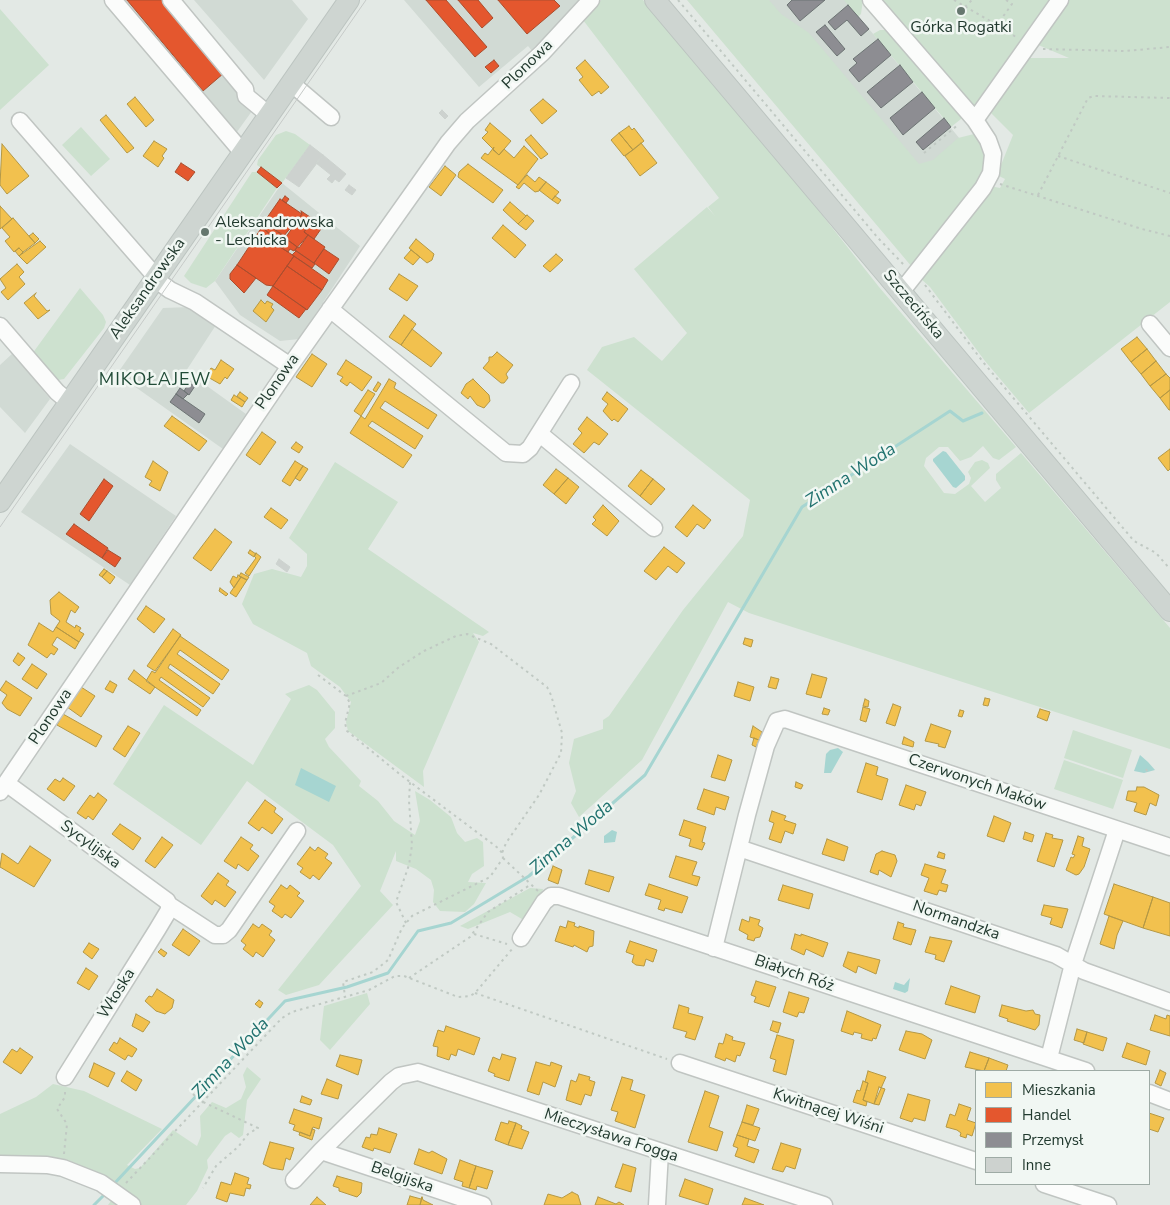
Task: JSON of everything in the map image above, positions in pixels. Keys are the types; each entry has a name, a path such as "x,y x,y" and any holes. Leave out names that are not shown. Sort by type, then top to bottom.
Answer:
{"main road":[{"name":"Aleksandrowska","path":"0,502 348,1"},
{"name":"Szczecińska","path":"659,2 1170,611"}],"street":[{"path":"113,0 242,153"},
{"path":"170,0 245,89 246,96 268,115"},
{"name":"Plonowa","path":"3,788 330,308 456,133 542,53 591,0"},
{"path":"871,0 975,120 988,140 993,154 988,180 901,292"},
{"path":"975,120 1060,0"},
{"path":"291,83 331,117"},
{"path":"20,121 156,278 170,290 195,302 290,366"},
{"path":"330,308 506,453 523,454 530,448 571,383"},
{"path":"1150,324 1170,348"},
{"path":"0,326 57,392 69,402"},
{"path":"540,434 654,528"},
{"name":"Czerwonych Maków","path":"739,848 772,730 777,722 785,719 1170,847"},
{"name":"Sycylijska","path":"3,788 167,901 169,908 215,935 222,935 229,930 297,832"},
{"path":"1049,1058 1073,964 1117,830"},
{"path":"714,948 739,848"},
{"name":"Normandzka","path":"739,848 1056,955 1073,964 1170,1002"},
{"name":"Białych Róż","path":"521,938 544,902 551,896 559,896 1083,1070"},
{"name":"Włoska","path":"65,1077 169,908"},
{"name":"Kwitnącej Wiśni","path":"680,1063 975,1161"},
{"name":"Mieczysława Fogga","path":"321,1151 398,1076 418,1072 824,1205"},
{"path":"1150,1093 1170,1101"},
{"path":"294,1180 321,1151"},
{"name":"Belgijska","path":"321,1151 483,1205"},
{"path":"658,1205 660,1152"},
{"path":"0,1164 46,1165 63,1168 102,1183 132,1205"},
{"path":"1047,1185 1108,1205"}],"path":[{"path":"954,0 1029,44 1047,50 1135,51 1170,47"},
{"path":"965,7 972,0"},
{"path":"1006,0 1012,4"},
{"path":"997,25 1014,0"},
{"path":"1038,195 1084,103 1091,96 1170,98"},
{"path":"924,153 952,131"},
{"path":"1057,156 1170,193"},
{"path":"988,180 1142,229 1170,236"},
{"path":"346,696 381,683 399,667 424,651 456,636 467,634 491,644 547,687 562,733 561,753 539,795 506,843 502,852 503,858 529,885 488,912 474,934 409,978"},
{"path":"318,676 346,696 350,702 345,723 347,731 502,852"},
{"path":"1146,769 1148,773"},
{"path":"406,923 396,902 412,845 408,801 410,782"},
{"path":"346,996 343,982 373,972 388,960 406,923 412,916 490,877 503,858"},
{"path":"117,1193 201,1101 282,1018 292,1012 369,990 395,976 409,978 458,997 470,996 475,993 515,945 474,934"},
{"path":"475,993 680,1063"},
{"path":"63,1168 66,1124 57,1109 65,1097 65,1077"},
{"path":"193,1094 201,1101 258,1128 248,1134 239,1146 216,1166 203,1188"}],"shaded area":[{"path":"119,0 177,0 260,100 234,136"},
{"path":"194,0 292,0 308,19 264,80"},
{"path":"404,0 581,0 533,52 528,46 479,87"},
{"path":"763,0 845,0 960,139 917,177"},
{"path":"282,183 360,246 299,339 280,341 240,315 215,281"},
{"path":"190,307 216,325 186,371 246,414 223,449 117,374 163,308"},
{"path":"13,353 50,399 25,433 0,407 0,365"},
{"path":"70,444 176,516 130,585 21,512"}],"green space":[{"path":"601,0 643,0 774,154 879,287 1016,447 999,460 993,458 983,446 971,457 960,461 948,447 939,447 926,458 924,466 944,493 955,494 969,484 971,478 968,472 975,462 982,460 988,463 990,468 971,486 985,502 1001,488 996,480 996,474 1021,453 1170,628 1170,749 749,613 728,602 642,760 579,817 571,803 576,791 569,763 574,739 603,729 603,720 609,716 683,610 743,536 750,500 587,370 602,347 634,337 662,361 687,333 634,269 707,207 715,216 708,207 719,198 583,20"},
{"path":"687,0 769,0 781,14 809,33 919,164 933,160 958,138 974,134 982,141 988,150 984,178 912,267"},
{"path":"844,0 863,0 861,14 858,17"},
{"path":"878,0 1049,0 974,106 971,106"},
{"path":"1067,0 1170,0 1170,302 1029,413 985,361 930,287 920,278 990,186 1000,188 1005,179 997,175 1013,135 989,111 1027,58 1069,58 1036,44"},
{"path":"0,9 49,65 0,110"},
{"path":"880,30 889,30 961,115 961,119 951,127 873,34"},
{"path":"81,127 110,159 91,176 62,145"},
{"path":"286,131 295,134 310,145 282,183 257,165 258,160 276,135"},
{"path":"252,172 257,172 277,188 215,281 206,288 191,283 184,276"},
{"path":"80,288 103,315 106,322 104,328 64,379 58,380 52,377 32,354"},
{"path":"335,462 398,502 368,549 489,632 483,636 473,633 479,642 423,771 424,787 348,731 346,722 351,702 340,687 311,666 307,653 253,624 242,604 254,574 272,569 301,577 307,566 307,554 289,538"},
{"path":"309,685 317,690 335,712 335,728 325,739 329,747 361,781 359,786 378,801 394,821 415,835 420,821 415,791 430,800 451,817 457,833 465,842 477,838 483,842 484,866 472,874 468,882 486,883 474,904 465,912 440,911 433,902 434,890 431,880 416,869 396,861 396,851 380,891 393,905 319,985 286,995 278,990 361,886 333,845 247,781 201,845 113,784 164,705 253,765 291,699 285,694"},
{"path":"1073,730 1132,750 1123,778 1064,758"},
{"path":"1064,760 1123,780 1113,809 1054,789"},
{"path":"530,888 543,889 541,897 527,922 510,912 468,929 460,926"},
{"path":"367,993 370,1004 330,1050 320,1040 324,1006"},
{"path":"247,1067 261,1079 247,1100 243,1135 239,1138 231,1132 225,1136 207,1160 208,1168 197,1191 186,1205 108,1205 121,1187 73,1167 0,1159 0,1114 36,1097 53,1084 84,1091 162,1129 127,1165 135,1169 140,1168 173,1130 197,1146 201,1136 200,1116 212,1102 226,1108 241,1099 246,1087 243,1075"}],"water":[{"path":"943,451 946,452 965,476 965,480 956,488 953,487 933,461"},
{"path":"838,748 843,752 831,773 824,773 826,754 830,750"},
{"path":"1140,755 1155,770 1144,773 1134,771"},
{"path":"301,768 336,786 329,802 295,785"},
{"path":"612,830 617,832 615,842 604,843 604,836"},
{"path":"910,978 908,991 905,993 893,989 895,982 904,985"}],"building: Mieszkania":[{"path":"585,60 609,87 601,94 599,91 592,96 579,80 583,77 576,68"},
{"path":"135,97 154,120 146,127 127,104"},
{"path":"543,99 557,111 542,124 530,110"},
{"path":"106,115 134,148 127,153 100,120"},
{"path":"490,123 511,141 499,155 482,138 488,132 485,130"},
{"path":"629,126 632,130 634,128 644,141 633,150 619,133"},
{"path":"619,133 633,150 624,156 611,140"},
{"path":"531,135 548,154 541,159 525,140"},
{"path":"154,141 167,149 158,167 143,156"},
{"path":"641,143 657,163 640,176 625,156"},
{"path":"2,144 29,176 7,194 0,185"},
{"path":"524,146 538,159 518,185 481,158 485,153 488,155 494,147 493,150 499,155 504,149 514,158"},
{"path":"468,164 503,190 493,203 458,177 459,172"},
{"path":"445,166 456,175 441,196 429,187"},
{"path":"527,175 535,182 539,177 546,182 539,191 535,192 524,183 519,189 516,187"},
{"path":"546,182 559,192 552,200 539,190"},
{"path":"555,196 561,200 558,204 552,200"},
{"path":"510,202 526,216 518,224 503,210"},
{"path":"0,206 12,219 0,229"},
{"path":"527,215 534,221 526,230 518,224"},
{"path":"13,218 35,243 23,252 19,248 14,252 5,241 10,237 2,228"},
{"path":"503,225 526,245 515,258 492,238"},
{"path":"33,233 39,239 35,243 29,236"},
{"path":"416,239 434,254 432,260 427,263 409,248"},
{"path":"40,241 46,247 27,264 19,256"},
{"path":"19,248 23,252 19,256 15,251"},
{"path":"411,250 420,257 413,265 404,258"},
{"path":"556,254 563,260 550,272 543,266"},
{"path":"17,264 24,272 19,277 25,284 8,300 1,292 6,288 0,279"},
{"path":"399,274 418,286 407,301 389,289"},
{"path":"36,293 34,296 47,311 50,310 38,319 24,303"},
{"path":"261,300 265,304 267,301 273,304 271,307 274,310 266,322 253,311"},
{"path":"404,315 416,324 401,345 389,337"},
{"path":"412,329 442,353 431,367 401,345"},
{"path":"1137,337 1147,349 1131,362 1121,349"},
{"path":"1147,349 1156,361 1141,374 1131,362"},
{"path":"497,352 513,365 506,374 508,378 504,383 501,383 483,368 489,361 489,357 492,357"},
{"path":"312,354 327,364 312,387 296,377"},
{"path":"221,360 234,369 227,379 225,377 220,384 206,376 211,368 215,370"},
{"path":"346,360 372,377 362,391 350,382 347,386 340,381 343,377 337,374"},
{"path":"1156,361 1166,374 1150,386 1141,374"},
{"path":"1166,374 1170,378 1170,390 1160,398 1150,386"},
{"path":"389,379 396,383 394,388 437,415 428,429 385,401 380,408 423,436 415,449 372,421 368,426 412,455 403,468 350,433 361,416 365,419"},
{"path":"473,379 489,395 490,401 484,408 477,405 470,396 468,399 461,393 466,384"},
{"path":"378,382 381,384 376,392 373,390"},
{"path":"368,390 375,394 361,416 354,411"},
{"path":"1170,390 1170,410 1169,410 1160,398"},
{"path":"240,392 248,398 245,402 237,396"},
{"path":"607,392 628,409 618,422 614,419 612,421 603,411 608,404 602,399"},
{"path":"234,395 245,402 242,407 231,400"},
{"path":"172,416 207,441 199,451 164,426"},
{"path":"587,417 608,434 599,445 594,442 584,453 573,444 582,433 578,429"},
{"path":"262,432 276,442 260,465 246,455"},
{"path":"296,442 303,447 299,453 291,448"},
{"path":"1170,449 1170,469 1168,471 1158,458"},
{"path":"153,461 168,472 160,491 149,485 152,481 145,477"},
{"path":"295,461 303,466 290,486 282,481"},
{"path":"303,466 308,469 300,481 295,478"},
{"path":"556,469 568,478 554,494 543,485"},
{"path":"641,470 653,479 640,496 628,486"},
{"path":"568,478 579,487 566,504 554,494"},
{"path":"653,479 665,489 651,505 640,496"},
{"path":"603,505 619,521 607,536 592,524 596,520 593,517"},
{"path":"693,505 711,520 704,529 697,524 687,537 675,527"},
{"path":"271,508 288,520 281,529 264,517"},
{"path":"215,529 232,542 211,571 193,558"},
{"path":"664,547 685,563 677,573 668,566 656,580 644,571"},
{"path":"250,550 256,554 254,557 248,553"},
{"path":"256,553 261,557 249,576 245,573 256,558 254,556"},
{"path":"104,569 107,571 102,577 99,575"},
{"path":"107,571 115,577 110,584 102,577"},
{"path":"241,573 249,577 247,580 239,576"},
{"path":"238,575 241,577 234,588 230,582 233,576 237,578"},
{"path":"241,577 247,580 236,597 230,593"},
{"path":"220,588 228,594 226,596 219,591"},
{"path":"59,592 79,607 75,613 71,610 66,622 75,628 76,625 81,628 79,631 84,634 79,642 56,627 60,621 51,614 50,600"},
{"path":"146,606 165,619 154,633 137,619"},
{"path":"39,623 53,632 56,627 79,642 75,649 57,637 52,645 58,649 54,655 51,653 47,658 28,645"},
{"path":"173,629 181,635 155,671 147,666"},
{"path":"180,636 229,670 222,680 180,650 177,654 220,684 213,694 170,664 168,668 210,698 203,707 161,677 159,680 201,710 197,716 146,681 152,671 155,673"},
{"path":"745,638 753,640 751,647 743,644"},
{"path":"18,653 25,658 19,666 13,661"},
{"path":"32,664 47,674 37,689 22,679"},
{"path":"134,670 155,687 150,694 128,679"},
{"path":"812,674 827,678 821,698 806,694"},
{"path":"771,677 779,679 776,689 768,687"},
{"path":"6,681 32,698 20,716 7,709 2,703 7,695 0,690"},
{"path":"110,681 117,685 113,693 105,689"},
{"path":"738,682 754,687 750,701 734,696"},
{"path":"81,687 95,696 81,717 67,707"},
{"path":"985,698 990,699 988,706 983,705"},
{"path":"865,699 869,701 868,707 863,706"},
{"path":"893,704 901,707 895,726 886,723"},
{"path":"863,707 870,709 866,722 860,720"},
{"path":"824,708 830,710 828,715 822,714"},
{"path":"1040,709 1050,712 1047,721 1037,717"},
{"path":"960,710 964,711 962,717 958,716"},
{"path":"63,714 102,736 96,747 57,725"},
{"path":"931,724 951,731 945,748 938,746 939,744 925,741"},
{"path":"128,726 140,733 125,757 113,749"},
{"path":"753,726 762,732 759,740 750,737"},
{"path":"904,737 914,742 913,747 902,744"},
{"path":"754,738 759,740 756,747 752,745"},
{"path":"718,755 732,760 725,781 711,777"},
{"path":"866,763 878,767 876,775 888,779 882,800 857,792"},
{"path":"63,778 75,786 64,801 47,789 55,779 60,782"},
{"path":"796,782 803,785 801,789 795,787"},
{"path":"906,785 926,792 921,806 916,804 914,810 899,805"},
{"path":"1137,787 1144,787 1159,795 1156,806 1150,803 1146,815 1134,811 1137,803 1126,800 1128,791 1136,791"},
{"path":"704,789 729,797 725,810 716,807 714,815 697,809"},
{"path":"98,793 107,800 93,820 88,816 86,819 77,813 90,795 94,798"},
{"path":"265,800 276,808 274,812 283,819 272,834 262,827 259,831 248,823"},
{"path":"772,811 786,816 784,820 796,824 793,834 785,831 781,843 769,839 774,823 769,821"},
{"path":"994,816 1011,823 1004,842 987,836"},
{"path":"684,820 706,827 702,842 705,843 702,850 689,846 691,839 679,835"},
{"path":"120,824 141,838 133,850 112,834"},
{"path":"1025,832 1034,835 1032,842 1023,839"},
{"path":"1046,833 1053,835 1052,838 1063,840 1054,867 1037,861"},
{"path":"1078,836 1084,838 1082,846 1090,849 1084,867 1076,875 1066,870 1071,857 1073,858 1075,855 1072,854"},
{"path":"162,837 173,845 155,868 145,861"},
{"path":"241,837 253,845 250,849 259,856 248,871 238,864 236,869 224,861"},
{"path":"827,839 848,847 844,861 822,854"},
{"path":"30,846 51,860 34,887 0,867 2,853 18,864"},
{"path":"310,847 315,851 318,847 328,854 325,858 332,863 319,880 313,875 310,879 300,872 303,868 297,864"},
{"path":"882,851 895,855 897,861 891,877 879,870 878,875 870,872 876,854"},
{"path":"939,852 945,854 944,859 937,857"},
{"path":"676,856 697,862 692,875 700,877 697,886 669,877"},
{"path":"925,864 946,870 941,883 948,885 946,892 939,890 937,895 924,891 929,878 921,875"},
{"path":"553,866 562,870 558,884 548,880"},
{"path":"589,870 614,877 609,892 585,884"},
{"path":"218,873 229,881 226,885 236,892 225,907 215,900 212,905 201,896"},
{"path":"649,884 688,897 682,913 665,908 664,911 658,909 661,900 645,895"},
{"path":"1114,884 1153,897 1143,928 1104,914"},
{"path":"281,885 287,889 290,885 300,893 297,896 304,901 291,918 285,914 282,918 272,911 275,906 269,902"},
{"path":"783,885 813,894 809,909 778,900"},
{"path":"1153,897 1170,903 1170,936 1143,928"},
{"path":"1044,905 1068,909 1062,928 1050,924 1052,918 1041,915"},
{"path":"1109,916 1123,921 1114,949 1100,944"},
{"path":"750,917 760,920 758,925 763,928 760,937 755,938 754,941 747,939 748,935 739,930 742,919 749,922"},
{"path":"568,921 575,923 574,926 579,928 579,926 594,931 593,946 589,947 587,952 574,945 573,947 555,941 560,926 566,928"},
{"path":"898,922 904,924 903,927 916,930 911,945 893,939"},
{"path":"253,924 259,928 262,924 272,931 269,935 275,940 263,957 256,952 253,957 243,949 246,945 241,941"},
{"path":"183,929 200,941 189,956 172,945"},
{"path":"795,934 801,936 801,934 828,943 823,957 806,949 804,955 791,949"},
{"path":"930,937 952,941 944,962 935,959 936,955 925,952"},
{"path":"630,941 657,950 653,962 646,959 644,966 636,965 632,962 634,955 626,952"},
{"path":"89,943 99,949 92,959 83,952"},
{"path":"161,949 167,953 164,957 158,952"},
{"path":"848,952 880,960 876,974 858,966 856,973 843,966"},
{"path":"86,968 98,976 89,990 77,983"},
{"path":"756,981 776,987 769,1007 754,1002 756,997 751,995"},
{"path":"951,986 980,996 975,1013 945,1004"},
{"path":"157,989 174,1000 172,1008 165,1014 156,1011 145,1001 149,996 152,997"},
{"path":"789,992 809,998 804,1013 799,1012 797,1017 783,1012"},
{"path":"259,1000 263,1003 260,1008 255,1004"},
{"path":"679,1005 689,1008 688,1013 703,1017 695,1040 685,1037 687,1032 673,1028"},
{"path":"1002,1005 1026,1011 1033,1010 1035,1014 1040,1015 1039,1025 1035,1030 1007,1021 1008,1019 999,1016"},
{"path":"847,1011 881,1025 876,1039 873,1038 872,1041 861,1038 862,1034 854,1032 853,1035 841,1031"},
{"path":"136,1014 150,1022 143,1032 132,1026"},
{"path":"1155,1015 1166,1019 1167,1015 1170,1016 1170,1036 1150,1030"},
{"path":"773,1021 781,1023 778,1033 770,1030"},
{"path":"446,1026 480,1038 474,1055 458,1049 456,1056 451,1054 449,1060 437,1056 438,1047 433,1046 438,1030 444,1032"},
{"path":"1077,1029 1087,1032 1084,1043 1074,1040"},
{"path":"906,1031 922,1034 932,1040 925,1059 899,1050"},
{"path":"1087,1032 1107,1038 1103,1051 1083,1044"},
{"path":"726,1034 733,1037 732,1040 745,1043 740,1056 737,1055 735,1062 726,1058 725,1061 715,1057 719,1043 723,1044"},
{"path":"777,1035 794,1040 786,1075 773,1071 776,1060 770,1058"},
{"path":"120,1038 137,1049 132,1057 128,1055 125,1060 109,1050 114,1042 117,1044"},
{"path":"1127,1043 1150,1051 1146,1065 1122,1057"},
{"path":"20,1048 33,1057 21,1074 3,1062 12,1049 17,1052"},
{"path":"970,1052 989,1058 984,1070 965,1067"},
{"path":"502,1054 516,1058 509,1081 494,1076 495,1074 488,1071 493,1057 500,1060"},
{"path":"340,1055 362,1060 358,1075 336,1066"},
{"path":"989,1058 1008,1065 1006,1070 984,1070"},
{"path":"536,1062 550,1066 551,1062 562,1066 555,1087 543,1082 539,1095 527,1091"},
{"path":"94,1063 115,1073 108,1087 89,1077"},
{"path":"1160,1070 1166,1073 1161,1086 1155,1083"},
{"path":"127,1071 142,1080 136,1091 121,1081"},
{"path":"868,1071 886,1077 874,1104 863,1100 868,1083 865,1082"},
{"path":"579,1074 590,1077 589,1080 595,1082 591,1096 585,1094 581,1105 566,1100 571,1080 576,1082"},
{"path":"622,1077 633,1080 630,1090 645,1095 635,1128 615,1121 618,1112 611,1110"},
{"path":"327,1079 342,1085 338,1099 321,1094"},
{"path":"863,1081 868,1083 863,1100 867,1102 866,1106 853,1102 857,1090 860,1091"},
{"path":"879,1087 885,1089 879,1105 874,1104"},
{"path":"705,1091 719,1096 709,1127 723,1132 717,1151 688,1142"},
{"path":"908,1094 930,1100 925,1121 914,1118 912,1122 900,1118"},
{"path":"302,1096 312,1100 310,1105 300,1102"},
{"path":"959,1104 971,1108 967,1120 975,1123 972,1136 967,1134 966,1138 960,1136 961,1133 957,1130 946,1127 950,1114 955,1116"},
{"path":"747,1105 759,1109 753,1125 742,1122"},
{"path":"294,1109 322,1118 319,1129 313,1127 310,1136 293,1130 295,1125 289,1123"},
{"path":"1150,1113 1164,1118 1158,1132 1150,1129"},
{"path":"509,1121 516,1123 508,1145 495,1140 501,1122 508,1124"},
{"path":"742,1122 760,1128 755,1141 737,1135"},
{"path":"516,1123 522,1126 521,1129 529,1132 522,1149 508,1145"},
{"path":"379,1128 397,1134 390,1153 374,1148 373,1151 362,1147 366,1137 370,1138 371,1134 377,1135"},
{"path":"312,1129 315,1130 312,1140 299,1135 300,1132 310,1136"},
{"path":"737,1135 749,1139 747,1146 759,1150 754,1163 735,1156 738,1148 733,1146"},
{"path":"270,1142 294,1148 290,1160 286,1158 283,1170 271,1168 263,1164"},
{"path":"781,1143 801,1149 795,1169 786,1166 783,1172 772,1169"},
{"path":"419,1149 429,1153 432,1151 447,1159 442,1174 414,1164"},
{"path":"460,1160 476,1166 469,1188 462,1186 463,1182 454,1179"},
{"path":"623,1164 636,1168 631,1192 615,1187"},
{"path":"476,1166 493,1171 487,1189 477,1186 476,1190 469,1188"},
{"path":"235,1173 249,1178 247,1184 251,1185 250,1189 246,1188 244,1196 230,1193 227,1202 216,1198 221,1182 231,1185"},
{"path":"337,1176 362,1183 361,1193 357,1197 339,1191 339,1188 333,1186"},
{"path":"685,1179 713,1189 708,1205 679,1196"},
{"path":"572,1192 578,1195 581,1205 544,1205 548,1194 562,1198"},
{"path":"410,1196 421,1199 422,1197 420,1205 407,1205"},
{"path":"317,1197 326,1205 310,1205"},
{"path":"422,1197 423,1200 433,1205 420,1205"},
{"path":"598,1197 616,1204 619,1202 624,1205 595,1205"},
{"path":"745,1198 764,1205 742,1205"}],"building: Handel":[{"path":"127,0 163,0 224,73 203,91"},
{"path":"426,0 446,0 487,47 475,57"},
{"path":"458,0 478,0 493,18 482,28"},
{"path":"498,0 554,0 560,6 527,34"},
{"path":"494,60 499,66 491,73 485,67"},
{"path":"181,163 195,172 188,181 175,172"},
{"path":"261,167 282,183 277,188 257,172"},
{"path":"285,196 289,199 286,203 282,200"},
{"path":"280,199 302,214 286,237 264,222"},
{"path":"301,211 313,219 304,232 308,235 299,248 283,237 302,214"},
{"path":"313,219 323,226 314,239 304,232"},
{"path":"265,223 282,235 279,243 262,227"},
{"path":"262,227 270,234 269,236 279,243 277,245 294,256 273,286 266,285 237,265"},
{"path":"282,235 297,247 294,251 290,249 288,252 277,245"},
{"path":"308,235 325,247 314,263 295,250"},
{"path":"324,249 339,259 329,274 314,263"},
{"path":"296,251 315,264 312,268 292,255"},
{"path":"294,256 328,280 322,290 287,266"},
{"path":"237,265 256,278 244,293 230,279 230,274"},
{"path":"287,266 322,290 307,310 273,286"},
{"path":"273,286 306,309 299,318 267,295"},
{"path":"104,479 113,486 89,521 80,514"},
{"path":"74,524 108,548 102,558 66,534"},
{"path":"108,550 121,558 115,567 102,558"}],"building: Przemysł":[{"path":"792,0 825,0 800,21 787,5"},
{"path":"848,5 869,29 861,36 847,20 835,30 828,22"},
{"path":"825,25 845,49 837,56 816,32"},
{"path":"878,39 891,55 859,82 849,70 857,63 853,59"},
{"path":"900,65 913,82 881,108 867,92"},
{"path":"922,92 935,108 903,135 890,118"},
{"path":"944,118 951,127 923,150 916,142"},
{"path":"189,383 195,386 189,395 184,391"},
{"path":"180,388 188,394 183,399 176,394"},
{"path":"176,394 205,414 199,423 170,402"}],"building: Inne":[{"path":"442,110 448,116 445,119 439,113"},
{"path":"310,145 323,155 299,187 286,178"},
{"path":"323,155 346,174 339,182 335,179 332,183 327,179 331,175 316,163"},
{"path":"349,185 356,190 352,195 345,190"},
{"path":"279,559 290,567 287,572 276,564"}],"waterway":[{"name":"Zimna Woda","path":"113,1185 285,1001 347,987 388,973 418,931 451,923 529,876 645,775 802,507 950,411 963,421 982,413"},
{"name":"Zimna Woda","path":"94,1205 106,1193"}],"tram line":[{"path":"0,527 366,0"}],"place":[{"name":"Górka Rogatki","path":"961,11"},
{"name":"Aleksandrowska - Lechicka","path":"205,232"}],"district":[{"name":"MIKOŁAJEW","path":"155,381"}]}
